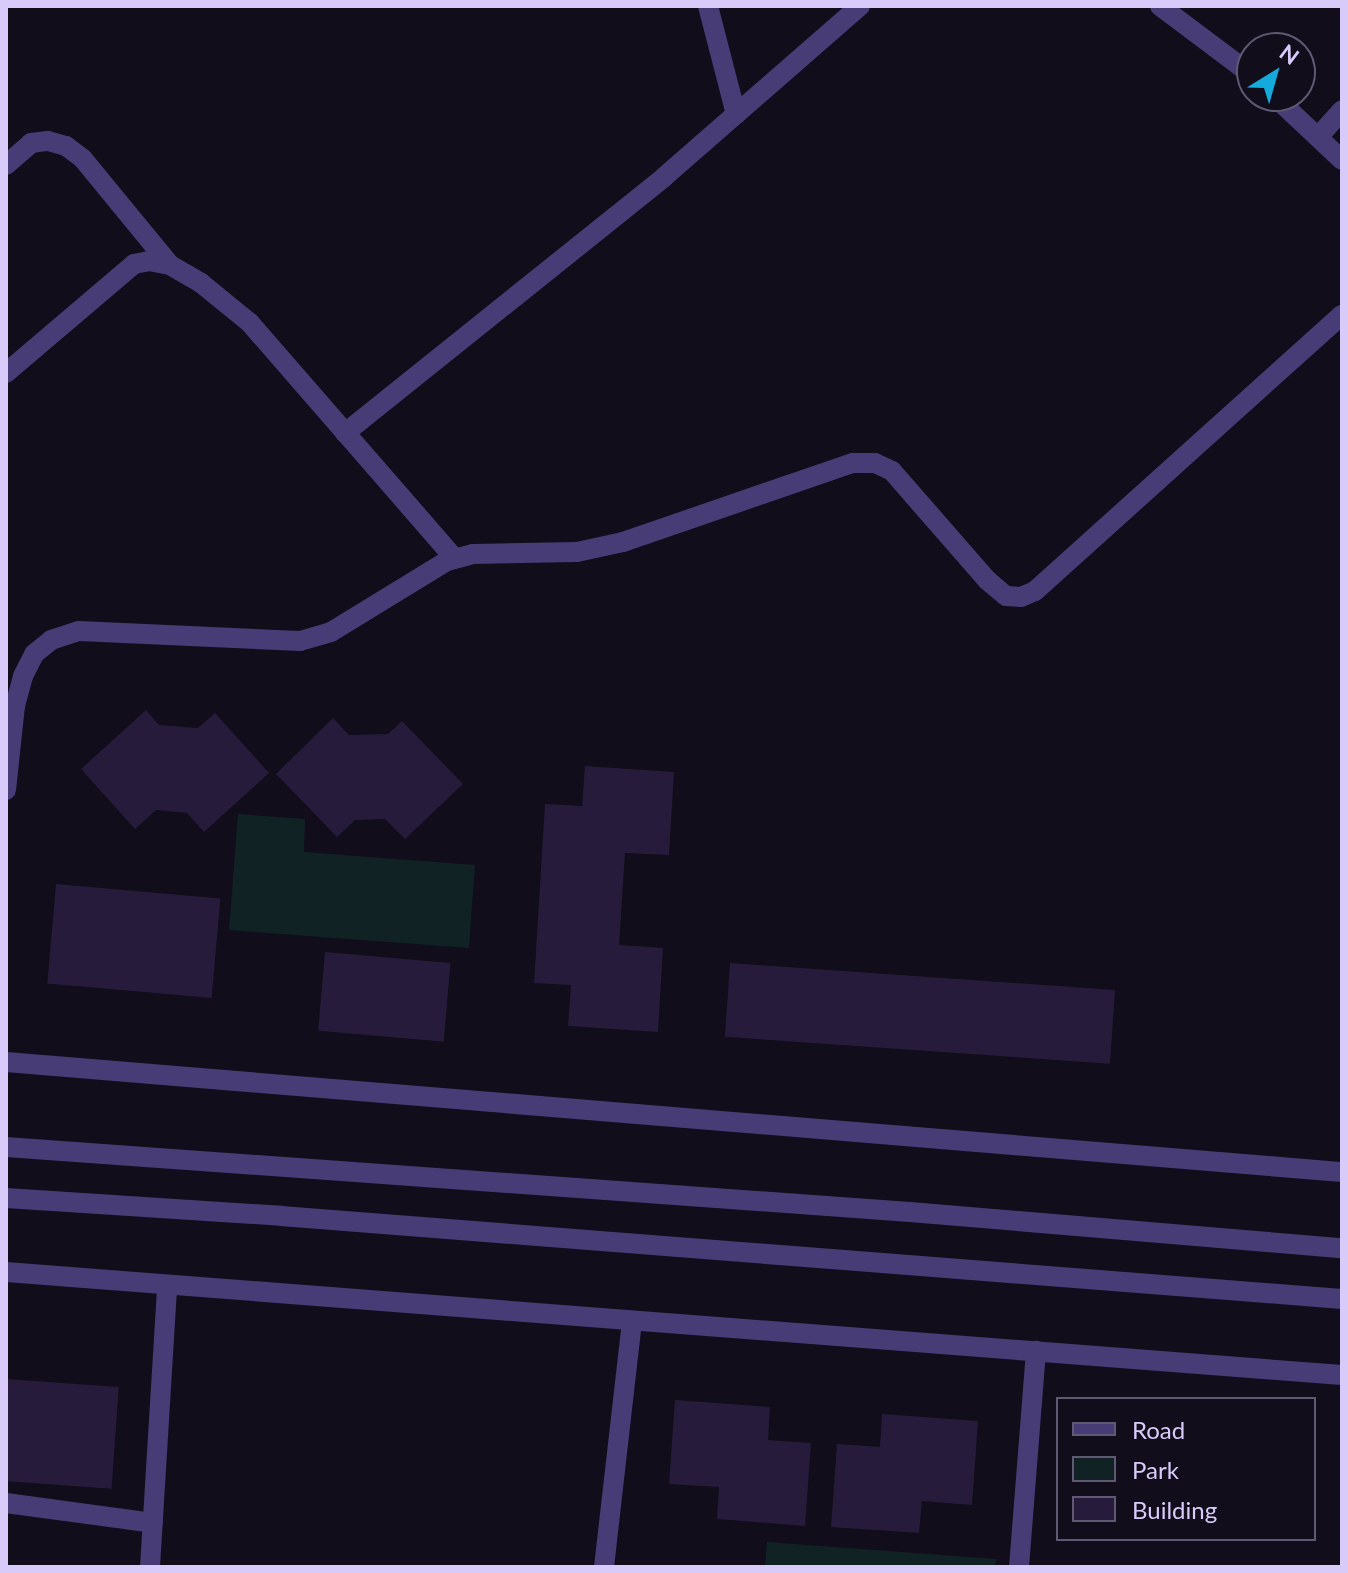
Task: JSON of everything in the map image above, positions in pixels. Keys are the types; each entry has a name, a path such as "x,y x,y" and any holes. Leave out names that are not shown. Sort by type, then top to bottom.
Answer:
{"street":[{"path":"708,6 736,114"},
{"path":"345,433 664,177 860,6"},
{"path":"1160,6 1236,63"},
{"path":"1318,137 1342,110"},
{"path":"1291,112 1342,160"},
{"path":"6,165 31,143 48,141 66,146 83,159 170,265"},
{"path":"6,373 134,264 149,261 170,265 201,283 250,323 454,558"},
{"path":"6,790 15,706 23,676 34,654 51,640 79,631 300,641 331,632 454,558 473,554 577,552 623,542 853,463 875,463 892,471 987,580 1006,596 1021,597 1035,591 1342,315"},
{"path":"6,1062 1342,1172"},
{"path":"6,1147 910,1212 1342,1248"},
{"path":"6,1198 281,1216 1342,1299"},
{"path":"6,1272 1342,1375"},
{"path":"150,1567 167,1286"},
{"path":"604,1567 632,1322"},
{"path":"1019,1567 1036,1351"},
{"path":"6,1503 153,1523"}],"green space":[{"path":"238,814 305,819 304,852 475,865 469,948 229,930"},
{"path":"767,1542 996,1559 995,1567 765,1567"}],"building":[{"path":"146,710 159,725 198,728 215,713 269,773 204,832 187,813 156,810 135,829 81,769"},
{"path":"333,718 349,735 388,734 402,721 463,784 405,839 385,819 355,820 337,837 276,774"},
{"path":"585,766 674,772 669,855 625,853 619,945 663,948 658,1032 568,1026 571,985 534,983 545,804 582,806"},
{"path":"56,884 220,898 212,998 47,984"},
{"path":"325,952 451,963 444,1042 318,1031"},
{"path":"730,963 1115,990 1110,1064 725,1037"},
{"path":"6,1379 119,1387 112,1489 6,1481"},
{"path":"675,1400 770,1407 768,1440 811,1443 805,1526 717,1519 719,1487 669,1484"},
{"path":"882,1414 978,1421 972,1505 922,1501 919,1533 831,1527 837,1444 880,1447"}]}
